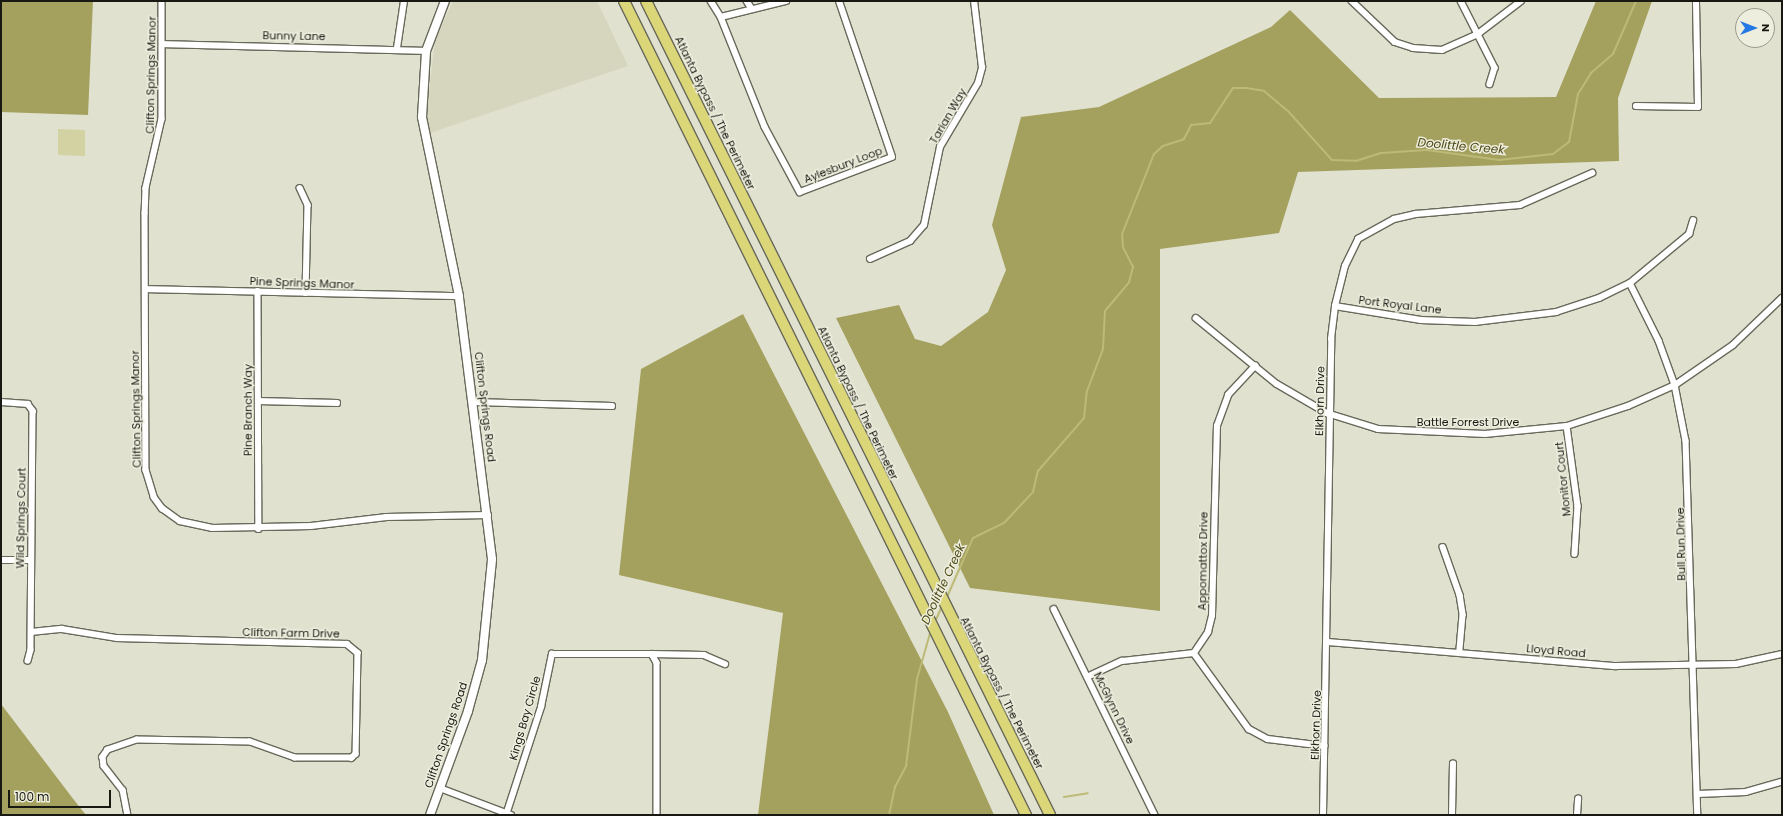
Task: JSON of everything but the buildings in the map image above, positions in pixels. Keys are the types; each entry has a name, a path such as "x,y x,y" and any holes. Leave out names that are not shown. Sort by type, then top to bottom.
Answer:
{"highway":[{"path":"624,1 1026,815"},
{"name":"Atlanta Bypass / The Perimeter","path":"646,1 954,625 1050,815"}],"street":[{"name":"Clifton Springs Manor","path":"162,1 162,119 145,201 146,470 154,497 170,515 188,524 259,529 386,517 488,515"},
{"path":"397,48 404,1"},
{"name":"Clifton Springs Road","path":"430,815 482,660 492,559 474,402 459,296 422,117 426,51 445,1"},
{"name":"Aylesbury Loop","path":"711,1 721,17 765,127 800,192 892,157 839,1"},
{"path":"747,1 752,9"},
{"path":"721,17 786,1"},
{"name":"Tarian Way","path":"870,258 910,241 924,224 940,147 978,83 982,68 974,1"},
{"path":"1352,1 1395,42 1413,48 1442,50 1478,34 1521,1"},
{"path":"1461,1 1495,68 1490,84"},
{"path":"1636,106 1698,107 1696,1"},
{"name":"Bunny Lane","path":"162,44 397,48 426,51"},
{"name":"Elkhorn Drive","path":"1324,815 1328,642 1330,413 1334,306 1346,266 1358,239 1374,228 1416,214 1520,205 1592,173"},
{"path":"300,188 308,205 306,293"},
{"name":"Port Royal Lane","path":"1334,306 1421,320 1475,322 1556,312 1599,298 1630,283 1689,234 1694,220"},
{"name":"Bull Run Drive","path":"1630,283 1659,341 1675,385 1686,441 1690,486 1698,815"},
{"name":"Pine Springs Manor","path":"145,289 459,296"},
{"name":"Pine Branch Way","path":"258,291 259,529"},
{"name":"Battle Forrest Drive","path":"1196,318 1277,384 1330,413 1378,430 1412,433 1492,434 1567,426 1628,406 1675,385 1733,345 1782,298"},
{"name":"Appomattox Drive","path":"1194,653 1208,632 1212,616 1217,426 1228,395 1256,366"},
{"path":"258,401 337,403"},
{"name":"Wild Springs Court","path":"1,402 28,404 33,411 30,560 31,632 28,661"},
{"path":"474,402 612,406"},
{"name":"Monitor Court","path":"1567,426 1578,506 1575,554"},
{"path":"1443,547 1460,595 1463,615 1460,651"},
{"path":"1,560 30,560"},
{"name":"McGlynn Drive","path":"1054,609 1155,815"},
{"name":"Clifton Farm Drive","path":"31,632 62,629 117,638 347,644 358,653 356,754 352,758 295,758 250,742 137,740 108,750 103,757 104,766 123,790 128,815"},
{"name":"Lloyd Road","path":"1328,642 1460,651 1616,666 1695,666 1736,664 1782,654"},
{"path":"1087,677 1122,661 1194,653 1249,729 1268,739 1325,746"},
{"name":"Kings Bay Circle","path":"508,814 541,707 552,654 704,655 724,664"},
{"path":"652,654 657,663 657,815"},
{"path":"1452,815 1453,764"},
{"path":"1698,794 1746,792 1782,782"},
{"path":"440,788 508,814"},
{"path":"1577,815 1578,799"}],"shaded area":[{"path":"1,1 93,1 88,115 1,112"},
{"path":"453,1 597,1 628,66 424,135 435,40"},
{"path":"1596,1 1652,1 1618,98 1619,161 1298,172 1279,233 1160,249 1160,611 970,588 836,318 899,305 915,339 941,346 988,312 1006,270 992,225 1021,117 1099,107 1271,27 1290,10 1379,98 1556,97"},
{"path":"743,314 948,712 994,815 758,815 783,613 619,575 641,369"},
{"path":"1,704 74,800 86,815 1,815"}],"green space":[{"path":"58,129 85,130 85,156 58,155"}],"waterway":[{"name":"Doolittle Creek","path":"947,597 973,538 1004,523 1033,492 1038,471 1084,418 1087,391 1103,349 1105,311 1129,282 1133,267 1123,247 1122,234 1154,154 1163,146 1184,139 1191,125 1210,123 1233,88 1246,88 1264,91 1288,111 1332,160 1356,161 1381,153 1427,150 1499,160 1553,154 1569,142 1578,94 1591,73 1613,54 1636,1"},
{"name":"Doolittle Creek","path":"935,622 942,606"},
{"name":"Doolittle Creek","path":"889,815 895,787 906,766 917,679 931,630"},
{"path":"1064,797 1088,793"}]}
